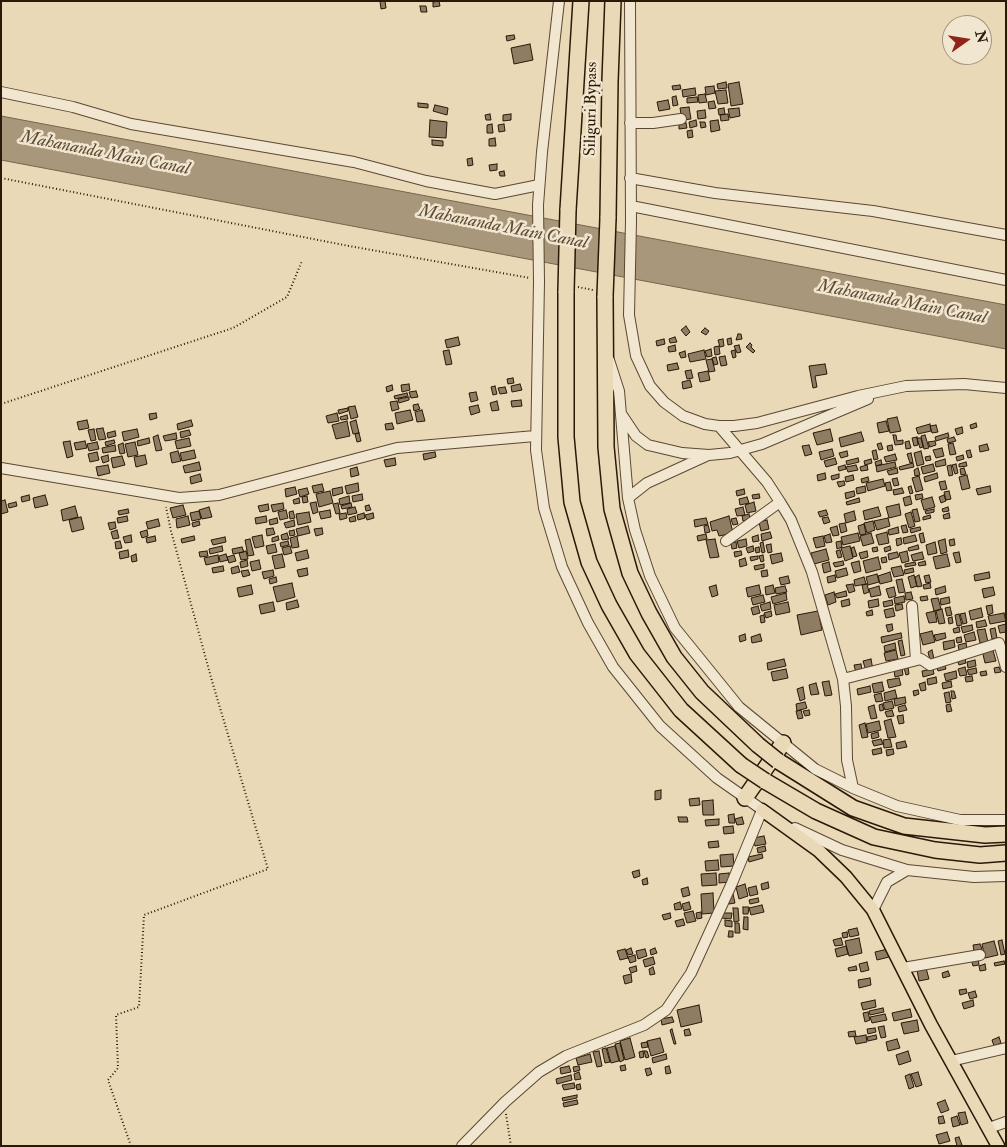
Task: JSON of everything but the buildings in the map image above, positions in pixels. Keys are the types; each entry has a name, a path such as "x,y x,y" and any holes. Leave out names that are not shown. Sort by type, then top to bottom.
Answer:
{"highway":[{"path":"581,1 568,210 570,289 566,437 572,502 589,562 609,606 637,654 681,710 741,765 765,781 816,811 874,837 935,850 980,855 1006,853"},
{"name":"Siliguri Bypass","path":"613,1 608,218 599,293 605,345 606,447 612,509 630,573 649,613 674,657 702,692 758,745 778,761 853,808 904,826 985,835 1006,834"},
{"path":"745,798 783,743"}],"main road":[{"path":"762,810 819,851 846,876 873,910 931,1025 998,1146"}],"street":[{"path":"559,1 539,185 535,436 544,508 562,567 588,623 613,667 660,726 717,778 762,810 798,830 842,850 907,870 974,877 1006,876"},
{"path":"630,1 630,316 636,356 650,386 664,402 683,416 705,424 719,426 757,423 858,396 906,386 964,384 1006,388"},
{"path":"1,92 73,107 131,124 354,162 426,182 495,194 539,185"},
{"path":"630,124 681,119"},
{"path":"630,178 716,193 873,211 1006,235"},
{"path":"631,206 1006,280"},
{"path":"605,345 619,391 628,498 635,530 650,576 675,628 739,707 815,769 853,788 898,806 960,820 1006,820"},
{"path":"622,415 636,436 648,446 682,453 709,455 740,451 762,444 865,400 906,386"},
{"path":"719,426 767,482 780,502 791,520 812,572 843,679 846,706 847,760 853,788"},
{"path":"1,468 179,498 219,495 397,448 535,436"},
{"path":"628,498 647,483 709,455"},
{"path":"726,541 780,502"},
{"path":"912,606 916,660"},
{"path":"843,679 920,659 930,665 1002,643 1006,667"},
{"path":"462,1146 504,1102 539,1072 566,1056 644,1026 666,1010 691,973 732,883 762,810"},
{"path":"873,910 887,882 907,870"},
{"path":"903,968 980,955"},
{"path":"952,1061 1006,1048"},
{"path":"989,1128 1006,1122"}],"path":[{"path":"1,178 538,281"},
{"path":"1,404 233,328 287,297 302,261"},
{"path":"570,289 599,293"},
{"path":"131,1146 108,1080 118,1068 116,1016 138,1007 144,915 268,869 212,681 171,531 164,496"},
{"path":"504,1102 511,1146"}],"water":[{"name":"Mahananda Main Canal","path":"1,116 1006,305 1006,349 1,160"}]}
